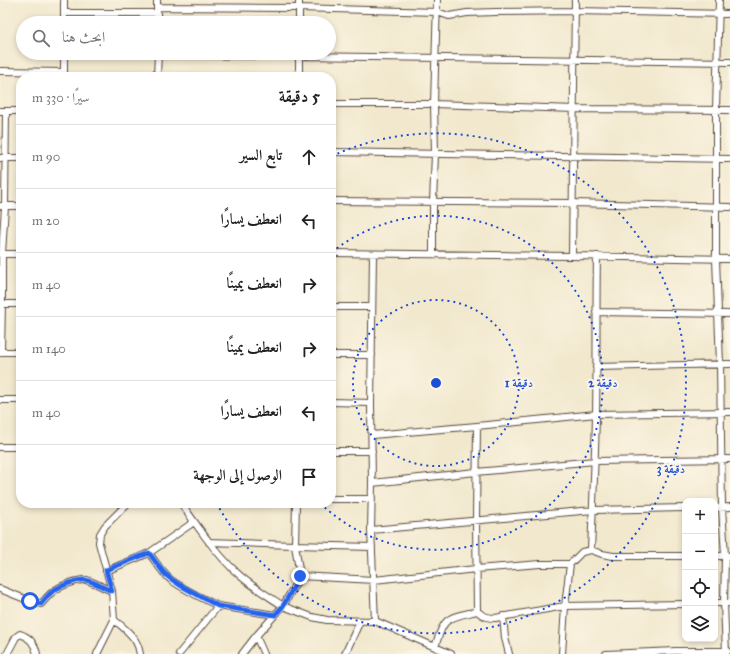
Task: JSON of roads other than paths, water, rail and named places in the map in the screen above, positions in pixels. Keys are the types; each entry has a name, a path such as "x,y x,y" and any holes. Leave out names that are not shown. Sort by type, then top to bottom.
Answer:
{"street":[{"path":"64,0 64,13 157,7 299,8 437,12 449,16 467,13 575,11 730,14"},
{"path":"299,0 299,16"},
{"path":"433,254 435,154 434,104 437,0"},
{"path":"572,256 575,109 575,0"},
{"path":"606,654 727,652 727,556 718,508 721,459 720,364 716,259 716,109 719,0"},
{"path":"336,55 730,62"},
{"path":"64,60 64,72"},
{"path":"157,72 158,60"},
{"path":"299,60 299,72"},
{"path":"0,71 16,72"},
{"path":"336,104 434,104 575,109 730,110"},
{"path":"16,111 3,111 0,352 16,352"},
{"path":"336,152 730,159"},
{"path":"3,158 16,158"},
{"path":"336,201 573,203 730,207"},
{"path":"3,206 16,206"},
{"path":"336,253 730,259"},
{"path":"1,254 16,254"},
{"path":"373,254 371,530 375,621"},
{"path":"591,550 596,414 596,256"},
{"path":"1,304 16,304"},
{"path":"336,307 372,307"},
{"path":"596,312 730,314"},
{"path":"336,355 372,355"},
{"path":"596,367 730,364"},
{"path":"0,400 16,400"},
{"path":"336,402 371,403"},
{"path":"372,435 596,414 730,412"},
{"path":"476,611 477,426"},
{"path":"0,447 16,447"},
{"path":"336,451 372,451"},
{"path":"372,483 595,461 730,459"},
{"path":"336,499 372,499"},
{"path":"718,508 730,507"},
{"path":"96,654 114,620 112,591 99,543 100,534 105,526 123,508"},
{"path":"184,508 209,542 235,571 247,582 283,606 312,617 326,620 375,621 450,654"},
{"path":"242,654 283,606 300,576 295,545 296,508"},
{"path":"371,530 593,510 682,508"},
{"path":"106,570 149,553 194,522"},
{"path":"209,542 372,547"},
{"path":"562,654 565,606 570,564 582,552 591,550 613,556 682,556"},
{"path":"149,553 164,573 171,579 218,606 275,615"},
{"path":"300,576 374,580 476,569 540,564 570,564"},
{"path":"0,589 41,604 49,594 55,590 74,582 84,580 112,591"},
{"path":"476,611 489,618 565,606 682,604"},
{"path":"179,654 218,606"},
{"path":"435,647 442,627 446,622 456,617 476,611"},
{"path":"504,616 505,638 509,654"},
{"path":"114,620 120,624 137,643 140,654"},
{"path":"345,654 360,621"},
{"path":"7,654 16,637 20,634 31,640 36,648 37,654"},
{"path":"256,636 264,654"}]}
